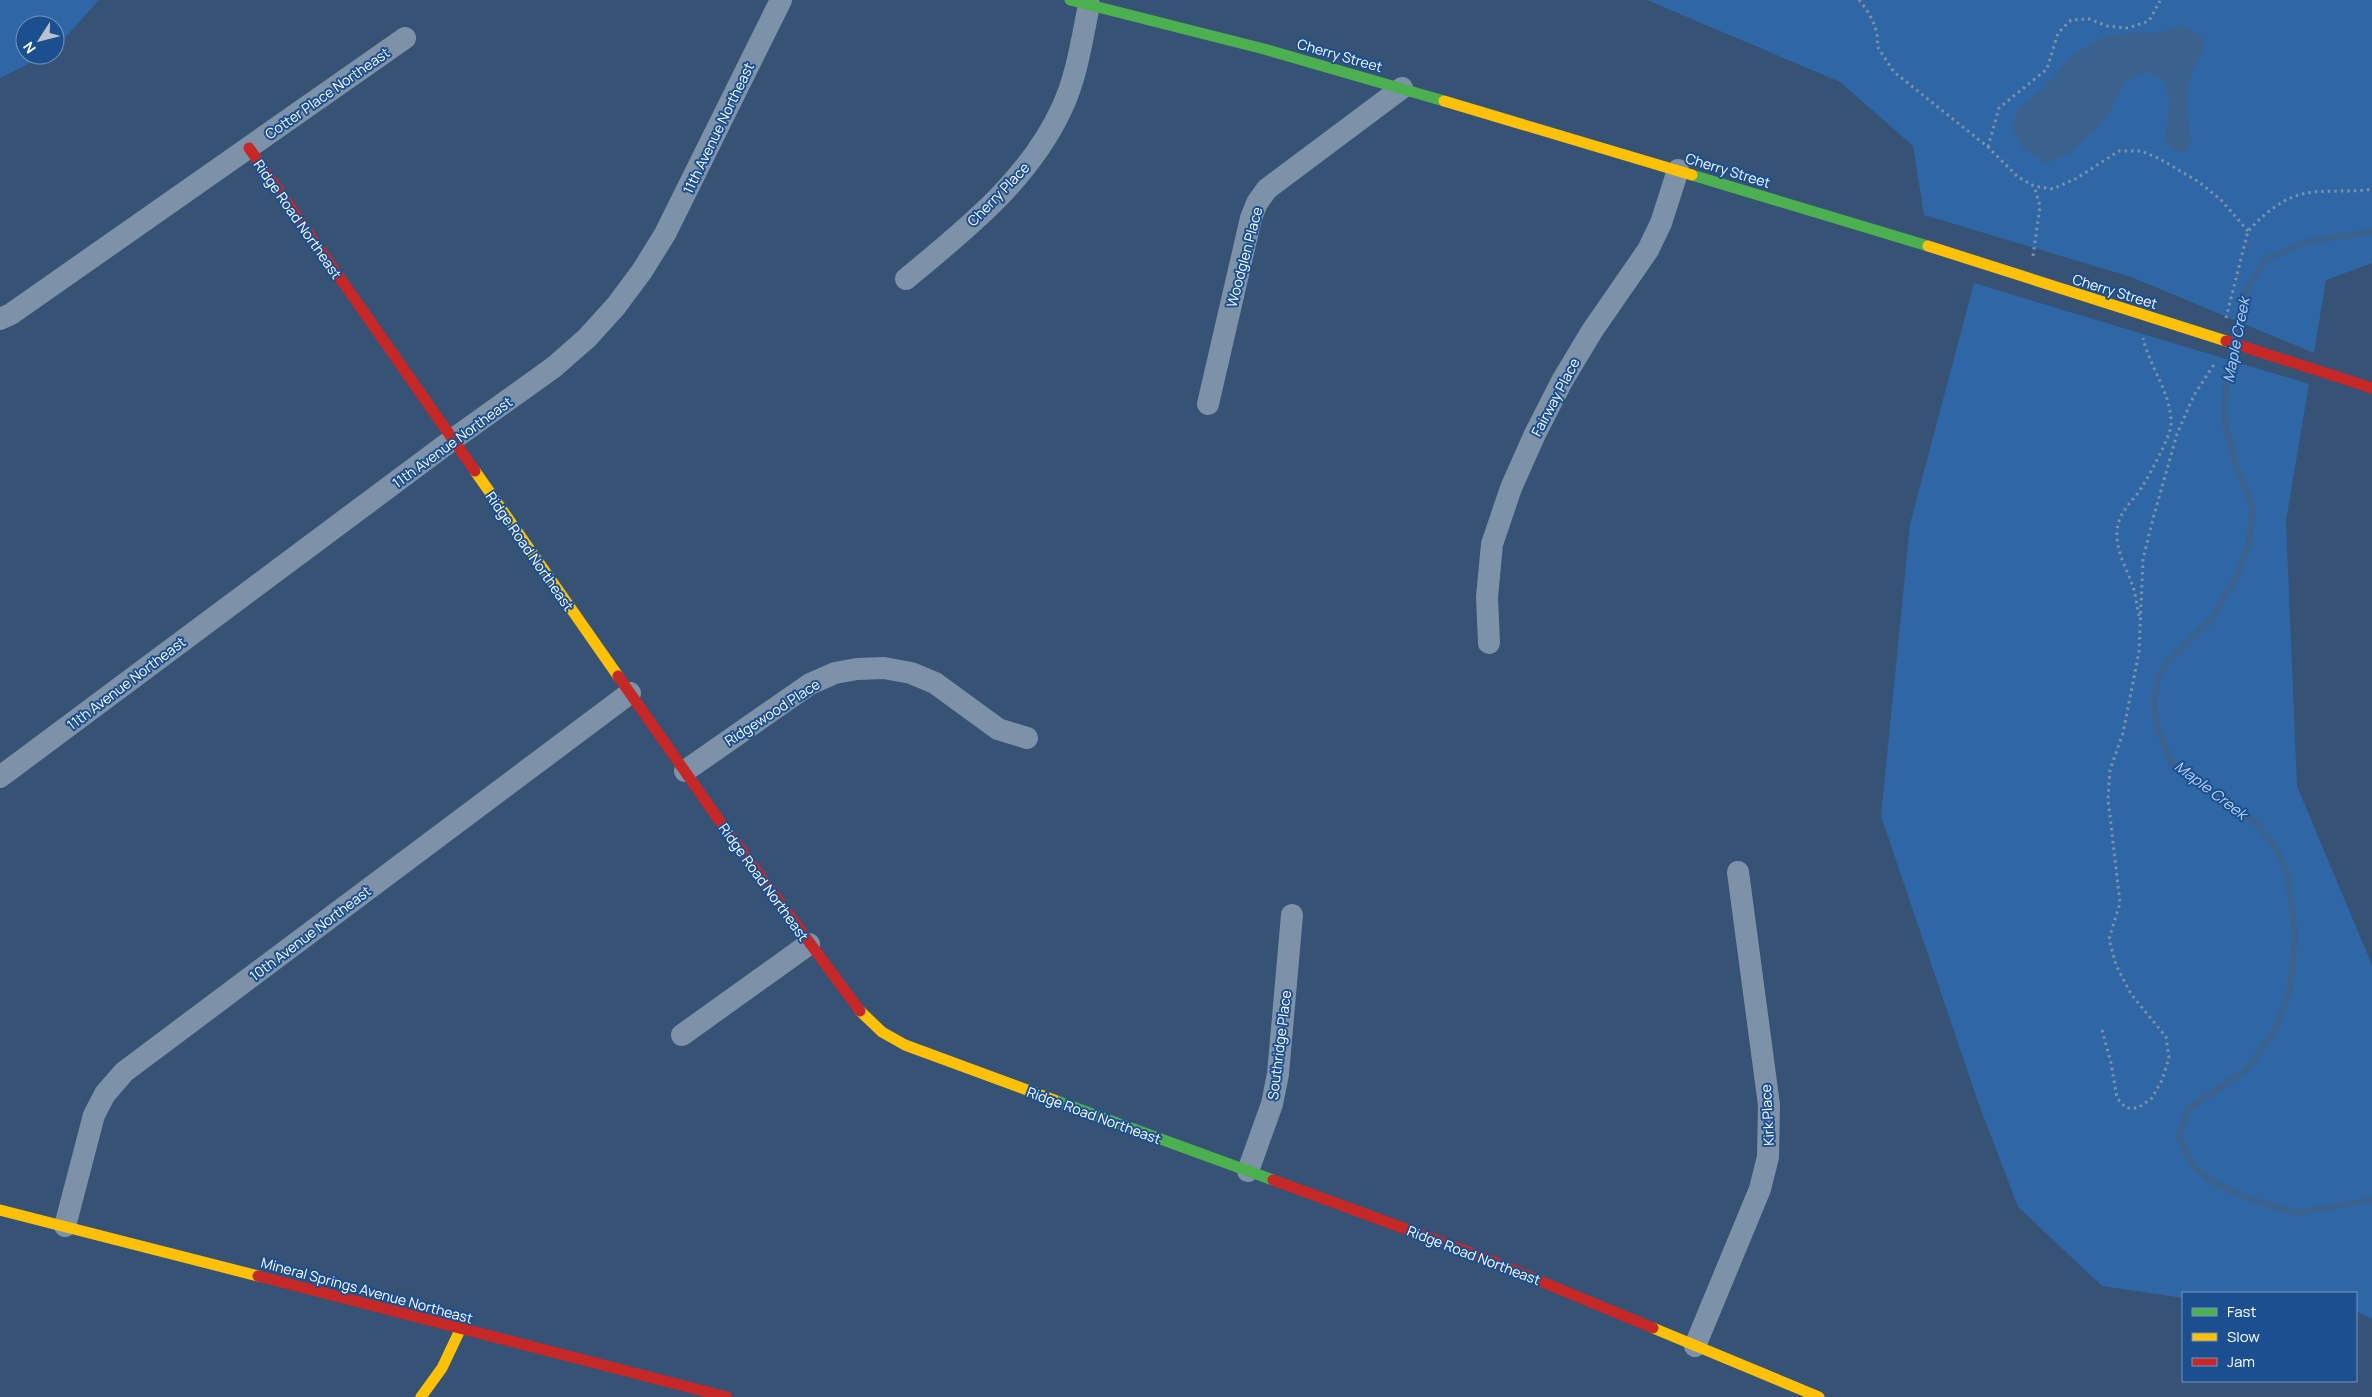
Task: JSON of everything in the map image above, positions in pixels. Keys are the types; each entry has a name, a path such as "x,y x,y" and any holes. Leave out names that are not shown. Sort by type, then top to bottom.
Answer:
{"street":[{"name":"11th Avenue Northeast","path":"0,778 452,440 561,361 587,338 616,306 642,271 665,234 781,0"},
{"name":"Cherry Street","path":"1079,2 1264,49 1678,170 1947,252 2372,388"},
{"name":"Cherry Place","path":"906,279 996,201 1022,173 1044,141 1062,107 1075,71 1079,2"},
{"name":"Cotter Place Northeast","path":"248,148 406,38"},
{"name":"Woodglen Place","path":"1208,404 1251,218 1257,203 1267,190 1402,88"},
{"name":"Ridge Road Northeast","path":"0,319 12,314 248,148 685,771 863,1015 882,1032 904,1045 1487,1258 1819,1397"},
{"name":"Fairway Place","path":"1489,642 1487,598 1492,544 1511,488 1534,434 1562,382 1592,331 1648,250 1662,223 1678,170"},
{"name":"Ridgewood Place","path":"685,771 810,684 857,668 884,668 911,672 935,683 998,729 1027,738"},
{"name":"10th Avenue Northeast","path":"65,1226 94,1115 105,1094 124,1072 630,693"},
{"name":"Kirk Place","path":"1696,1346 1760,1189 1768,1157 1769,1104 1738,872"},
{"name":"Southridge Place","path":"1248,1171 1272,1104 1278,1074 1292,915"},
{"path":"682,1035 810,944"},
{"name":"Mineral Springs Avenue Northeast","path":"0,1210 460,1330 728,1397"},
{"path":"421,1397 442,1368 460,1330"}],"path":[{"path":"1859,0 1868,10 1878,38 1877,46 1894,72 1988,147 2018,177 2034,186 2053,189 2077,178 2119,151 2141,151 2160,159 2199,182 2221,200 2248,231"},
{"path":"1988,147 1999,108 2047,69 2058,33 2071,20 2090,19 2106,26 2128,28 2149,21 2160,1"},
{"path":"2029,279 2040,206 2034,186"},
{"path":"2224,326 2248,231 2281,203 2302,194 2372,189"},
{"path":"2141,626 2134,589 2120,554 2117,532 2122,511 2139,492 2172,426 2166,398 2147,356 2143,338 2146,316"},
{"path":"2102,1030 2111,1063 2117,1098 2126,1108 2138,1108 2152,1098 2162,1080 2168,1058 2166,1037 2131,994 2116,965 2109,939 2120,903 2108,800 2110,770 2124,733 2139,652 2141,626 2140,594 2144,559 2154,515 2177,434 2194,396 2214,364 2217,354"}],"shaded area":[{"path":"0,0 99,0 65,38 65,15 15,15 15,65 26,65 0,78"},
{"path":"1647,0 2372,0 2372,263 2326,280 2314,353 2131,277 1924,215 1913,146 1840,82"},
{"path":"2184,25 2203,38 2203,51 2193,68 2186,95 2191,141 2184,153 2174,151 2165,140 2170,101 2164,81 2147,71 2125,82 2107,118 2070,153 2046,163 2023,149 2013,129 2017,110 2045,86 2075,53 2107,35 2165,31"},
{"path":"1974,283 2309,384 2286,521 2297,786 2372,965 2372,1319 2357,1312 2357,1292 2182,1292 2182,1298 2102,1286 2018,1207 1978,1102 1881,816 1910,524"}],"waterway":[{"name":"Maple Creek","path":"2234,338 2245,292 2266,259 2310,241 2372,232"},
{"name":"Maple Creek","path":"2232,350 2226,380 2225,423 2236,465 2253,508 2249,543 2236,578 2210,621 2167,663 2158,677 2154,704 2157,727 2172,764 2191,780 2221,797 2257,824 2277,850 2288,876 2295,935 2290,990 2274,1032 2246,1070 2188,1109 2179,1137 2193,1166 2214,1183 2247,1198 2296,1213 2372,1200"}],"traffic: fast":[{"path":"1070,0 1264,49 1444,101"},
{"path":"1692,175 1928,246"},
{"path":"1054,1100 1273,1180"}],"traffic: slow":[{"path":"1444,101 1692,175"},
{"path":"1928,246 2226,341"},
{"path":"475,471 618,676"},
{"path":"860,1011 882,1032 905,1045 1054,1100"},
{"path":"0,1210 258,1276"},
{"path":"1653,1328 1819,1397"},
{"path":"421,1397 442,1368 460,1330"}],"traffic: jam":[{"path":"249,148 475,471"},
{"path":"2226,341 2372,388"},
{"path":"618,676 719,820 860,1011"},
{"path":"1273,1180 1487,1259 1653,1328"},
{"path":"258,1276 727,1397"}]}
